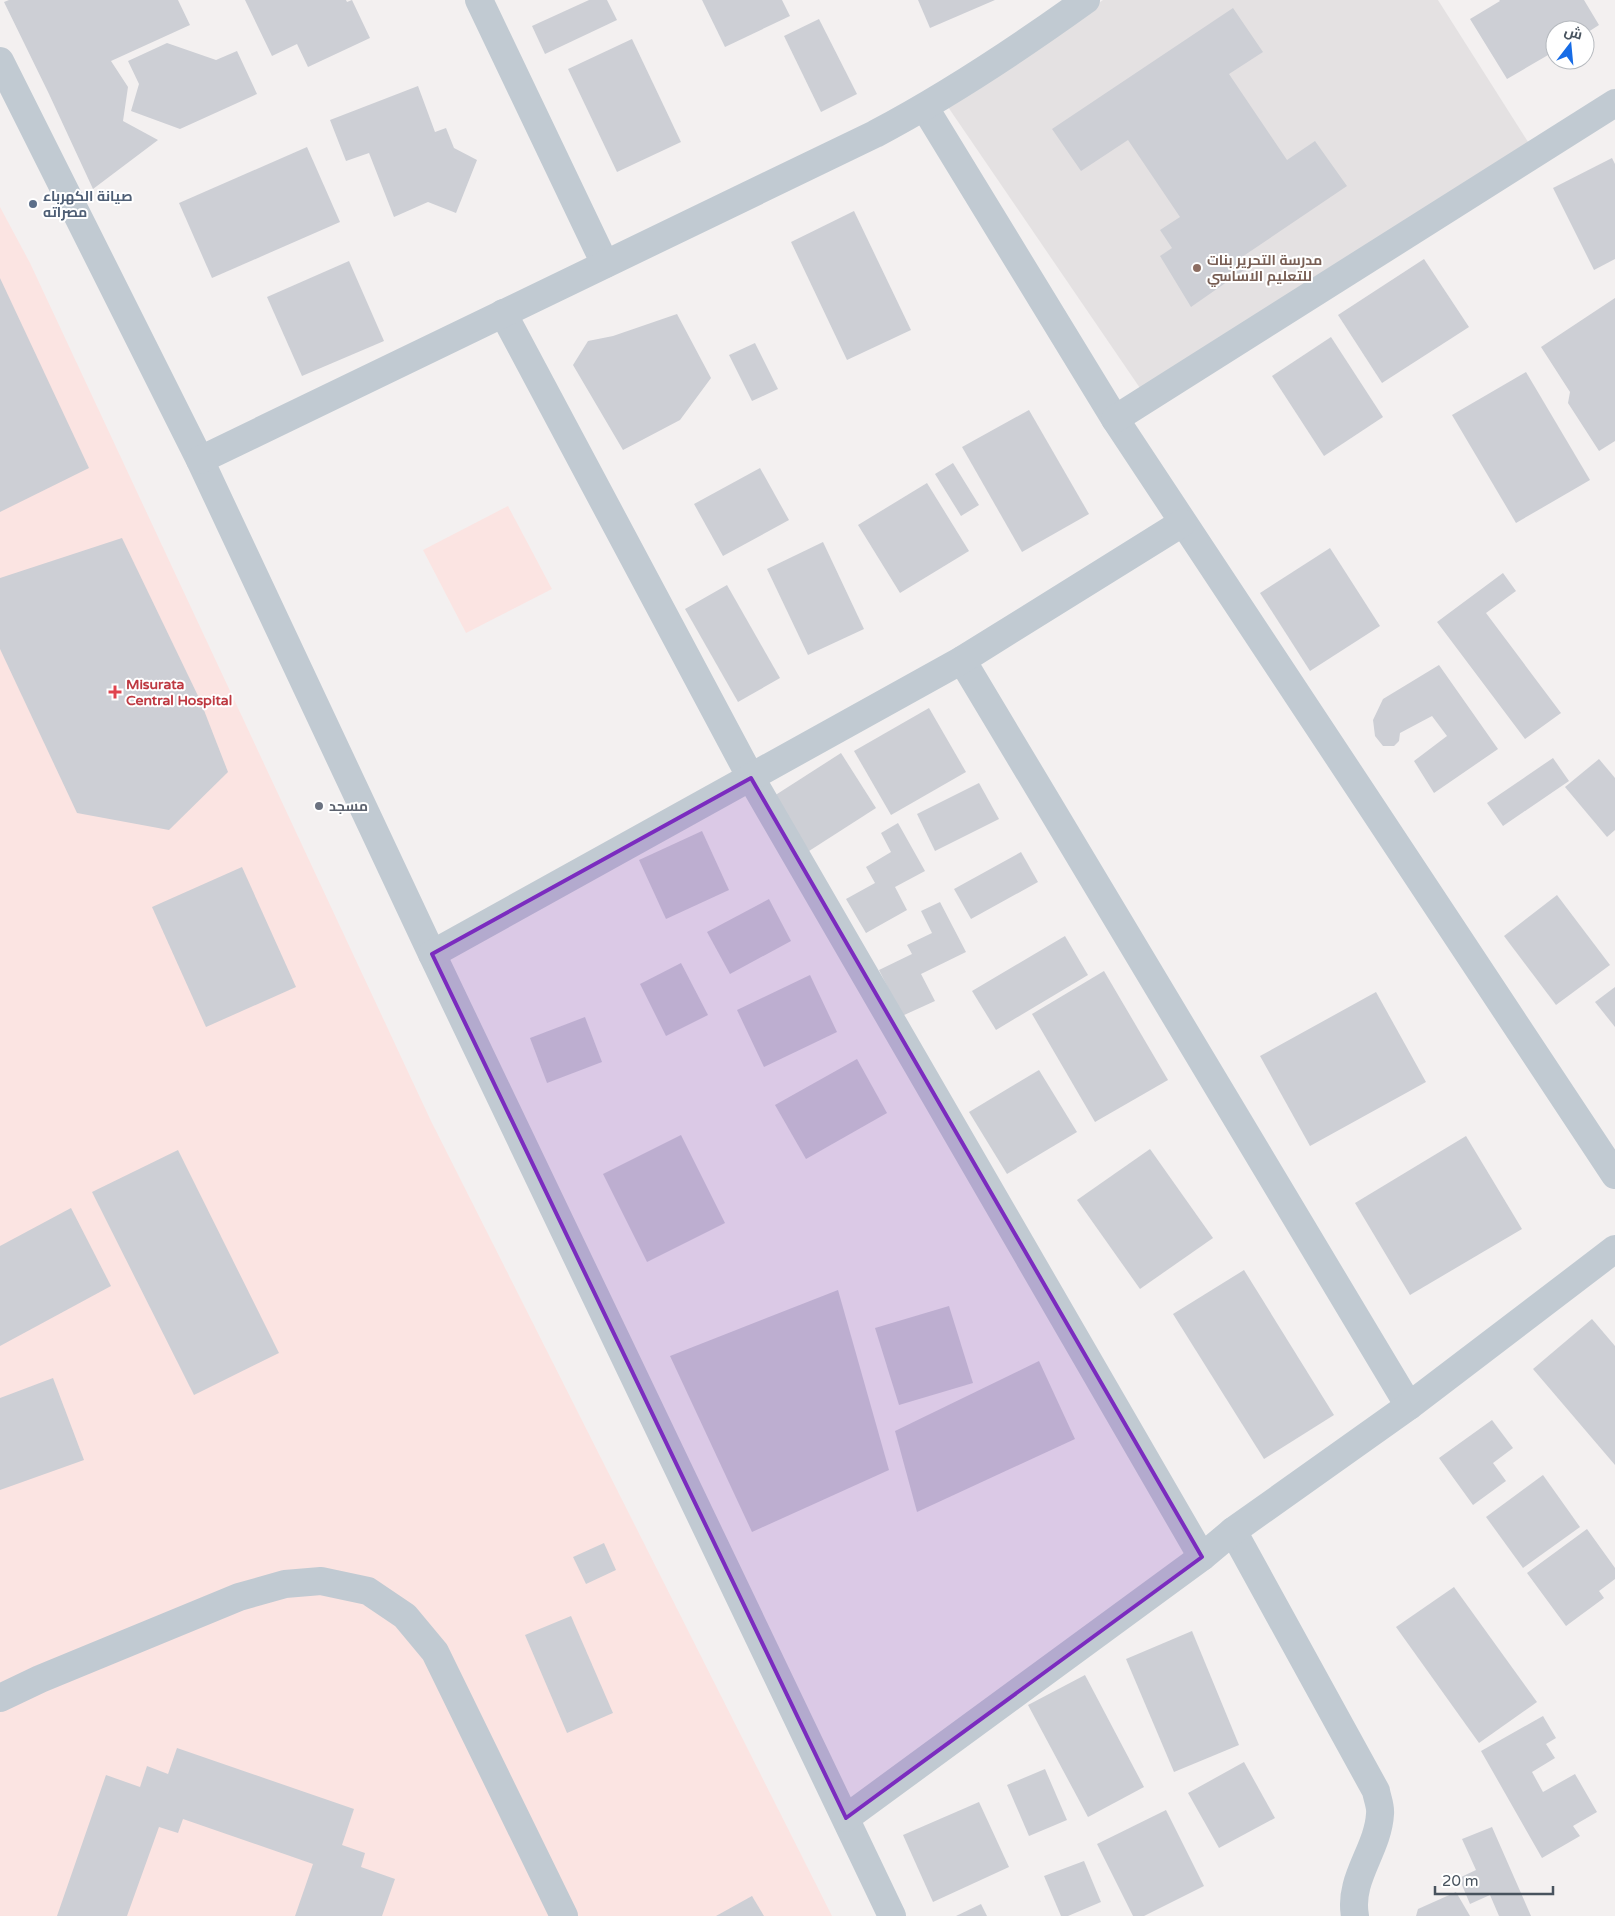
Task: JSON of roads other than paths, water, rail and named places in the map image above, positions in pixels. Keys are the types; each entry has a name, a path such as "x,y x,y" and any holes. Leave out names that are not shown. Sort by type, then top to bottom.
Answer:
{"street":[{"path":"480,0 605,264"},
{"path":"200,460 875,134 925,108 1039,34 1086,0"},
{"path":"0,61 200,460 432,954 892,1916"},
{"path":"1114,419 1615,103"},
{"path":"925,108 1114,419 1615,1175"},
{"path":"503,313 751,778 1202,1557"},
{"path":"432,954 962,660 1182,523"},
{"path":"962,660 1409,1406"},
{"path":"846,1818 1202,1557 1233,1530 1409,1406 1615,1249"},
{"path":"1233,1530 1376,1791 1380,1812 1378,1832 1355,1886 1353,1904 1355,1916"},
{"path":"0,1698 40,1679 240,1597 285,1584 321,1581 368,1591 405,1616 435,1652 564,1916"}],"place":[{"name":"صيانة الكهرباء مصراته","path":"33,204"},
{"name":"مدرسة التحرير بنات للتعليم الاساسي","path":"1197,268"},
{"name":"Misurata Central Hospital","path":"115,692"},
{"name":"مسجد","path":"319,806"}]}
